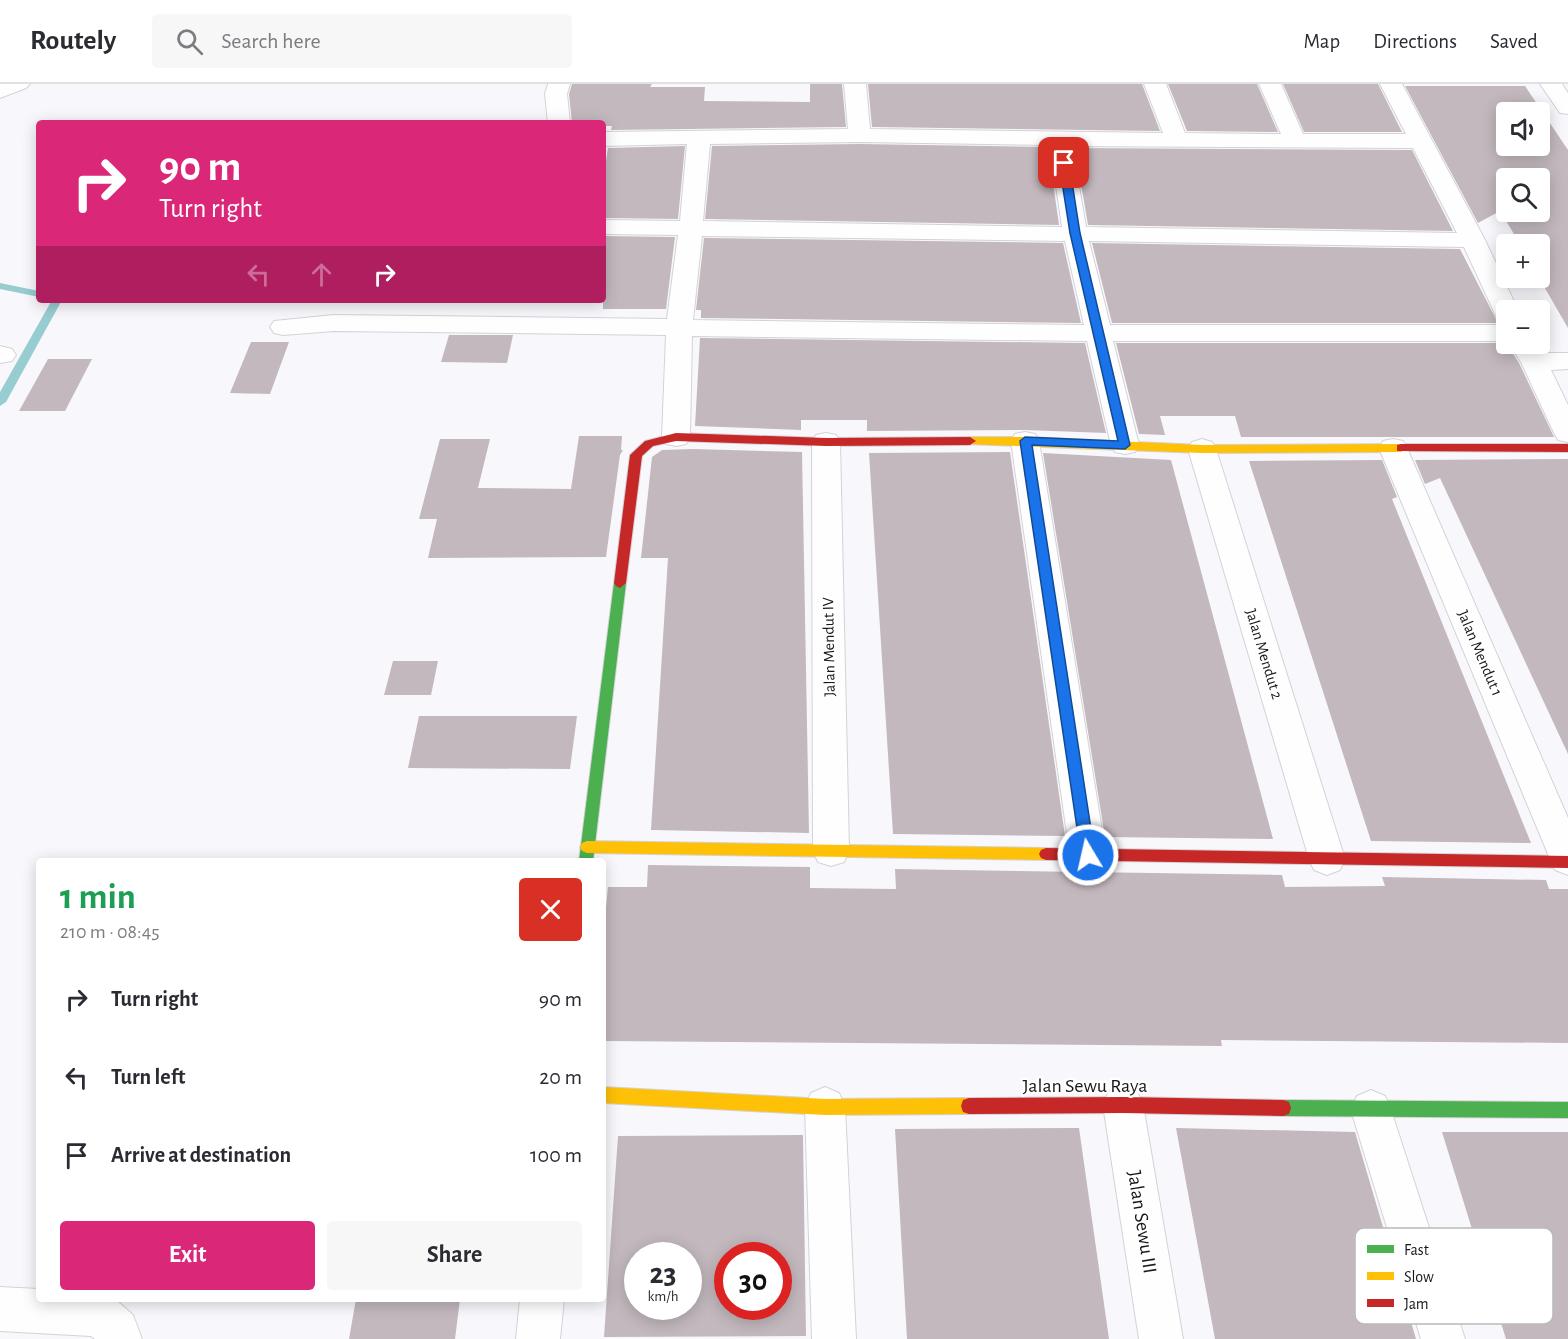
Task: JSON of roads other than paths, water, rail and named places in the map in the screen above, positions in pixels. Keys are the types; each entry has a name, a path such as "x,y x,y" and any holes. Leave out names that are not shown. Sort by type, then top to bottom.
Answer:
{"street":[{"path":"0,92 19,84"},
{"path":"559,84 556,94 559,120"},
{"path":"855,84 860,135"},
{"path":"1155,84 1176,139"},
{"path":"1270,84 1294,139"},
{"path":"1391,84 1473,240 1500,300"},
{"path":"1551,84 1568,108"},
{"path":"606,139 860,135 1060,139 1419,141"},
{"path":"676,437 679,327 699,139"},
{"path":"1060,139 1075,233 1125,445"},
{"path":"606,227 1473,240"},
{"path":"283,327 334,323 1099,333 1496,333"},
{"path":"1528,354 1568,433"},
{"path":"1533,354 1568,361"},
{"path":"1568,448 1202,449 1025,441 826,442 676,437 653,440 641,446 636,455 587,854 831,851 1568,860"},
{"path":"1025,441 1088,855"},
{"name":"Jalan Mendut IV","path":"826,442 831,851"},
{"name":"Jalan Mendut 1","path":"1393,448 1568,860"},
{"name":"Jalan Mendut 2","path":"1202,449 1327,858"},
{"name":"Jalan Sewu Raya","path":"606,1095 825,1107 1123,1105 1371,1110 1568,1110"},
{"name":"Jalan Sewu III","path":"1123,1105 1161,1339"},
{"path":"825,1107 834,1339"},
{"path":"1371,1110 1408,1228"},
{"path":"538,1339 542,1302"},
{"path":"0,1309 98,1314 111,1322 120,1339"},
{"path":"1438,1324 1443,1339"}],"waterway":[{"path":"0,286 36,293"},
{"path":"0,402 55,303"}]}
